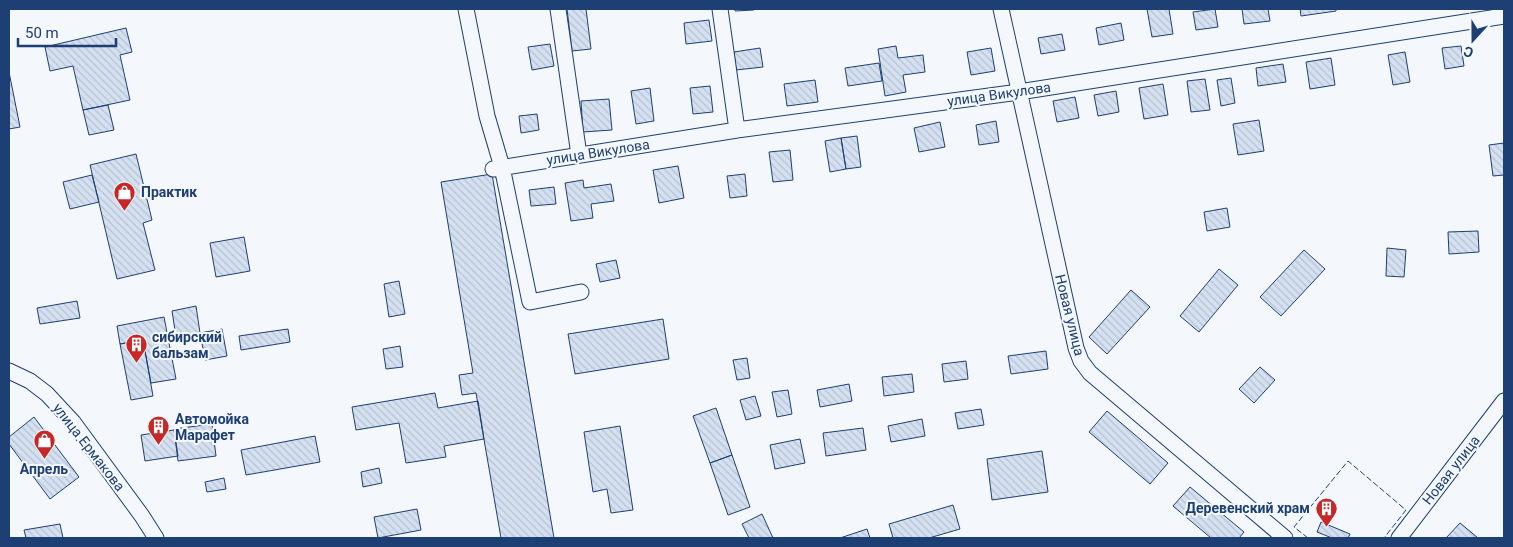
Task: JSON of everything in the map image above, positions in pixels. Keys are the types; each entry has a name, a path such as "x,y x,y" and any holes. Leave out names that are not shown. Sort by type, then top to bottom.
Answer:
{"street":[{"path":"466,9 498,168 530,302 581,292"},
{"path":"558,9 579,155"},
{"path":"720,9 737,130"},
{"name":"Новая улица","path":"1001,9 1081,361 1090,372 1285,538"},
{"name":"улица Викулова","path":"498,168 737,130 1019,92 1504,16"},
{"name":"улица Ермакова","path":"9,371 30,381 47,394 73,422 156,538"},
{"name":"Новая улица","path":"1399,538 1504,401"}],"building":[{"path":"567,9 586,9 591,49 572,51"},
{"path":"735,9 754,9 754,10 735,11"},
{"path":"1147,9 1169,9 1173,34 1152,37"},
{"path":"1215,9 1218,27 1196,30 1193,12"},
{"path":"1242,9 1268,9 1270,21 1244,24"},
{"path":"1300,9 1336,9 1336,11 1301,16"},
{"path":"709,20 712,41 686,44 684,23"},
{"path":"1121,23 1124,40 1099,45 1096,28"},
{"path":"126,28 132,52 120,55 130,100 83,110 73,66 50,71 45,47"},
{"path":"1062,34 1065,50 1041,54 1038,38"},
{"path":"550,44 554,66 532,70 528,47"},
{"path":"896,46 898,58 923,55 925,72 903,75 906,92 885,96 878,49"},
{"path":"1461,46 1464,66 1445,69 1442,48"},
{"path":"760,48 763,67 736,70 734,52"},
{"path":"991,48 995,71 971,75 967,52"},
{"path":"1405,52 1410,82 1393,85 1388,55"},
{"path":"1331,58 1335,85 1310,89 1306,62"},
{"path":"879,63 882,81 848,86 845,68"},
{"path":"1283,64 1286,82 1258,86 1256,68"},
{"path":"9,72 20,127 9,129"},
{"path":"1231,78 1235,103 1221,106 1217,80"},
{"path":"1205,79 1210,110 1191,112 1187,81"},
{"path":"815,80 818,102 787,106 784,84"},
{"path":"1163,84 1168,115 1144,119 1139,88"},
{"path":"710,86 713,112 693,114 690,88"},
{"path":"650,88 654,121 636,124 631,91"},
{"path":"1116,91 1119,112 1098,116 1094,95"},
{"path":"1075,97 1079,118 1057,122 1053,101"},
{"path":"609,99 612,130 583,132 581,101"},
{"path":"108,105 114,130 89,135 83,110"},
{"path":"537,114 539,130 521,133 519,116"},
{"path":"1259,120 1264,151 1238,155 1233,124"},
{"path":"996,121 999,142 979,145 976,125"},
{"path":"940,122 945,147 919,152 914,128"},
{"path":"857,136 861,167 846,169 841,138"},
{"path":"841,138 846,169 830,172 825,141"},
{"path":"1504,143 1504,175 1493,176 1489,145"},
{"path":"790,150 793,180 773,182 769,152"},
{"name":"Практик","path":"136,154 152,220 143,223 155,270 117,279 90,165"},
{"path":"678,166 684,198 659,203 653,170"},
{"path":"492,174 554,538 501,538 476,393 462,395 459,375 473,373 441,182"},
{"path":"745,174 747,196 730,198 727,176"},
{"path":"92,175 99,202 70,209 63,182"},
{"path":"583,180 584,188 611,184 614,201 591,204 593,218 571,221 565,183"},
{"path":"554,187 556,204 531,206 529,190"},
{"path":"1227,208 1230,227 1207,231 1204,212"},
{"path":"1478,231 1479,252 1449,254 1448,232"},
{"path":"244,237 250,271 216,277 210,243"},
{"path":"1387,248 1406,250 1404,277 1386,276"},
{"path":"1304,250 1325,269 1281,316 1260,297"},
{"path":"616,260 620,278 600,282 596,264"},
{"path":"1219,269 1238,285 1199,332 1180,316"},
{"path":"399,281 405,314 389,317 384,284"},
{"path":"1131,290 1150,307 1107,354 1089,337"},
{"path":"77,301 80,318 40,324 37,308"},
{"path":"196,306 200,333 176,337 172,311"},
{"path":"164,317 176,379 151,383 143,340 120,344 117,326"},
{"path":"663,319 669,359 575,374 568,334"},
{"path":"222,329 227,356 205,360 200,333"},
{"path":"288,329 290,342 241,350 239,336"},
{"name":"сибирский бальзам","path":"143,340 153,396 131,400 120,344"},
{"path":"400,346 403,367 386,369 383,349"},
{"path":"1046,351 1048,369 1011,374 1008,356"},
{"path":"747,358 750,378 737,380 733,360"},
{"path":"966,361 968,379 944,382 942,364"},
{"path":"1260,367 1275,380 1254,403 1239,389"},
{"path":"912,374 914,392 884,396 882,377"},
{"path":"849,384 852,401 820,407 817,390"},
{"path":"788,390 792,414 777,417 772,392"},
{"path":"435,393 438,408 478,401 484,439 444,446 446,457 406,463 399,423 356,430 352,407"},
{"path":"755,396 761,416 746,420 740,400"},
{"path":"716,408 732,455 710,463 693,416"},
{"path":"981,409 984,425 958,429 955,413"},
{"path":"1107,411 1168,463 1150,484 1089,432"},
{"name":"Апрель","path":"34,417 79,477 50,499 9,444 9,437"},
{"path":"922,419 925,436 891,442 888,426"},
{"path":"212,424 216,456 178,461 174,429"},
{"path":"620,426 633,510 611,513 607,489 593,492 584,432"},
{"path":"863,428 866,450 826,456 823,433"},
{"name":"Автомойка Марафет","path":"174,430 178,456 145,461 141,435"},
{"path":"315,436 320,462 246,475 241,450"},
{"path":"800,439 805,463 775,469 770,445"},
{"path":"1042,451 1048,492 992,500 987,459"},
{"path":"732,455 750,507 728,515 710,463"},
{"path":"379,468 382,483 363,487 361,472"},
{"path":"224,478 226,489 207,492 205,482"},
{"path":"1190,487 1244,532 1239,538 1211,538 1173,506"},
{"path":"953,505 960,529 929,538 893,538 889,524"},
{"path":"417,509 421,530 378,538 374,517"},
{"path":"762,514 773,538 749,538 742,524"},
{"name":"Деревенский храм","path":"1321,522 1350,534 1348,538 1332,538 1317,532"},
{"path":"1460,523 1478,538 1446,538"},
{"path":"60,524 63,538 26,538 24,530"},
{"path":"867,529 870,538 840,538"}],"fence":[{"path":"1308,538 1294,527 1348,461 1406,510 1384,538"}],"place":[{"name":"Практик","path":"125,211"},
{"name":"сибирский бальзам","path":"136,364"},
{"name":"Автомойка Марафет","path":"159,446"},
{"name":"Апрель","path":"44,460"},
{"name":"Деревенский храм","path":"1326,527"}]}
